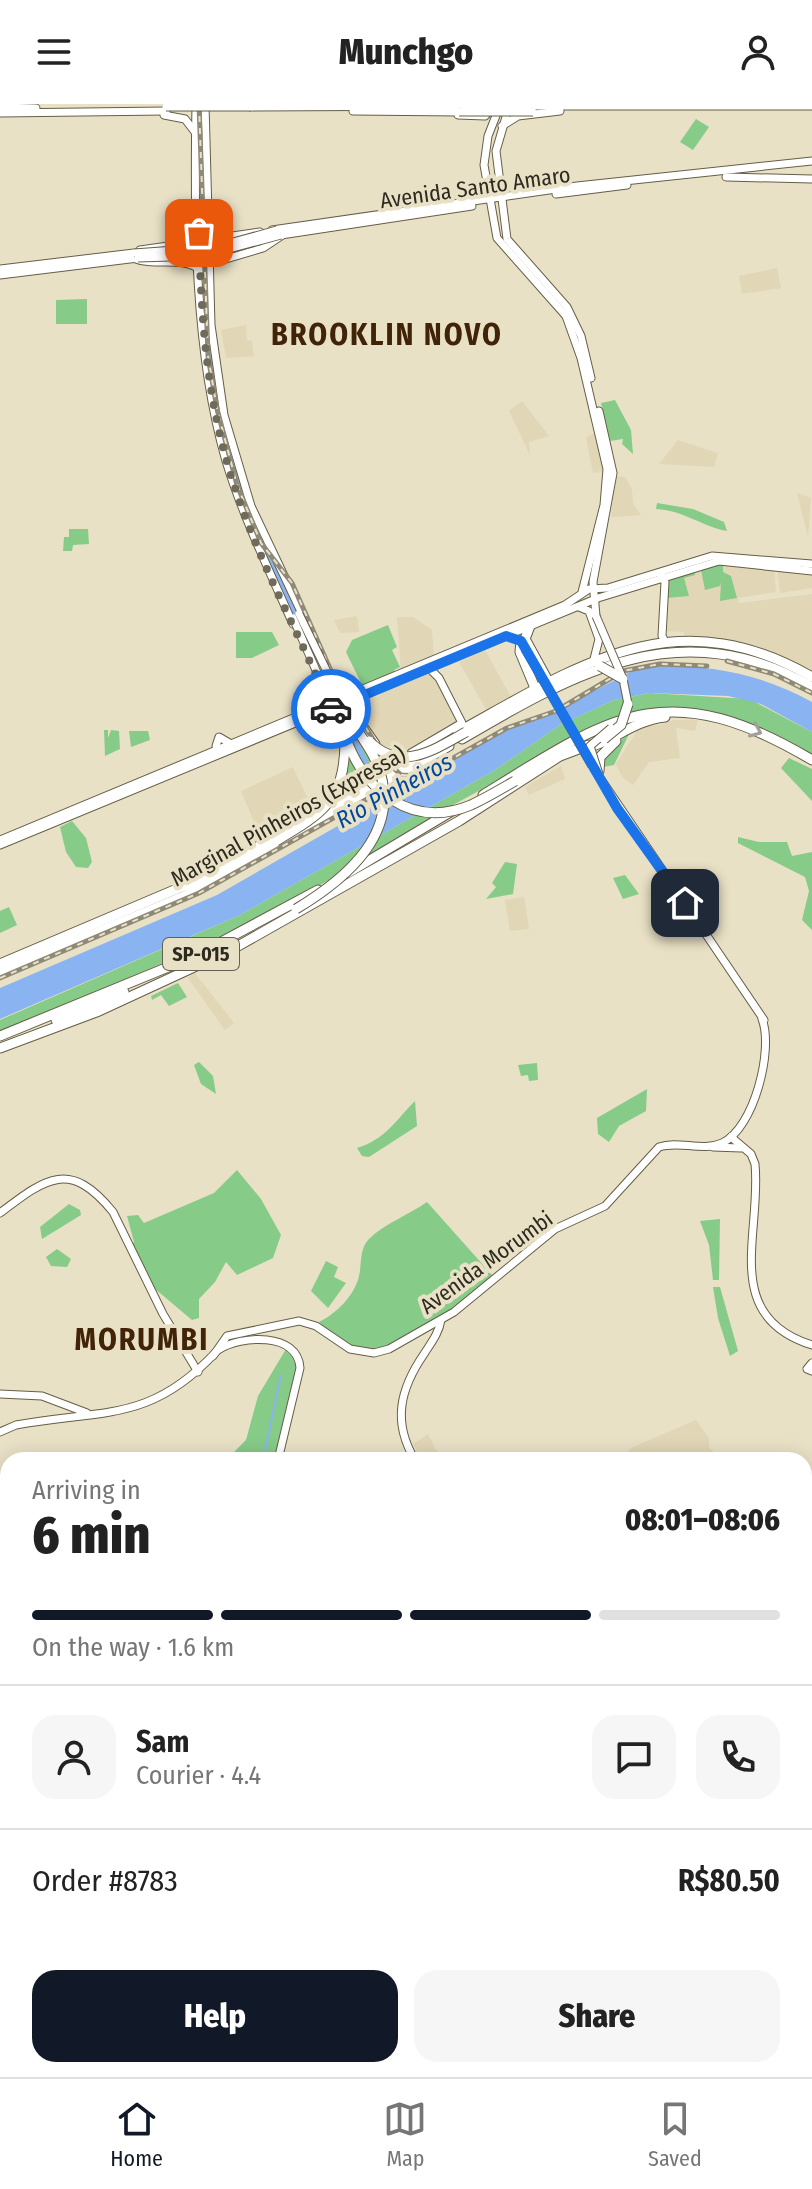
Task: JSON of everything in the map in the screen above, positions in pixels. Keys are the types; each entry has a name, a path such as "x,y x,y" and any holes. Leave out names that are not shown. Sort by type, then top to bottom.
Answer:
{"highway":[{"path":"530,626 525,639 549,680"},
{"path":"520,636 520,652 535,688"},
{"path":"0,968 211,873 419,752 549,680 594,659 648,645 695,641 736,648 777,660 812,677"},
{"path":"692,651 736,648"},
{"name":"Marginal Pinheiros (Expressa)","path":"0,968 63,947 184,896 585,672 630,657 692,651"},
{"name":"SP-015","path":"692,651 752,661 812,687"},
{"path":"352,723 377,749 403,758 426,754 466,726 506,707 549,680 592,666 606,668 623,679"},
{"path":"533,677 549,680"},
{"path":"518,782 564,754 604,739 621,725 628,704"},
{"path":"466,726 520,706"},
{"name":"SP-015","path":"0,1039 195,956 385,852 610,722 634,714 696,714 757,730 812,760"},
{"path":"348,738 361,771 377,791 416,809 466,806 649,719 696,714"},
{"path":"231,950 350,873 379,826 383,805 380,774 352,723"},
{"path":"363,727 376,744 393,754 419,752"},
{"path":"600,774 600,757 623,733"},
{"path":"290,828 330,793 348,738"},
{"path":"237,868 245,858 320,813 334,797 344,772 348,738"},
{"path":"0,1048 99,1011 231,950 482,809 567,747"},
{"path":"358,790 403,772"},
{"path":"403,840 482,809"},
{"path":"338,889 385,852"},
{"path":"96,932 152,900"},
{"path":"195,956 293,911"},
{"path":"0,1039 183,966 188,967 186,972"}],"main road":[{"path":"165,109 196,104 204,340 217,427 247,521 325,695 333,705 336,719 348,738"},
{"path":"200,270 192,264 208,226 205,104"},
{"path":"251,109 448,112 478,117 504,104"},
{"path":"497,174 496,146 504,104"},
{"path":"492,214 485,202 483,152 486,126 504,104"},
{"path":"483,184 488,136 504,104"},
{"path":"504,104 492,144 504,197 502,213 508,242 570,311 585,350 613,476 610,515 596,567 589,610 600,646 594,659"},
{"path":"185,119 189,105"},
{"path":"448,112 460,107"},
{"path":"533,107 560,111"},
{"path":"502,124 518,116 560,111 812,108"},
{"path":"0,110 812,108"},
{"path":"165,109 185,119 196,134"},
{"path":"478,117 486,126"},
{"path":"483,152 485,202 492,214 496,234 503,248 566,316 608,448"},
{"name":"Avenida Santo Amaro","path":"0,272 134,255 201,240 281,232 504,197 677,174 722,173 812,161"},
{"name":"Avenida Santo Amaro","path":"504,197 682,177 812,178"},
{"path":"208,226 217,239 217,255 222,259"},
{"path":"134,255 203,256 281,232"},
{"name":"Avenida Santo Amaro","path":"209,264 266,247 281,232"},
{"path":"496,234 504,244 508,242"},
{"path":"201,240 209,264 211,325 222,404 255,516 295,604 356,706 363,727"},
{"name":"Avenida Santo Amaro","path":"134,255 152,264 192,264"},
{"path":"581,594 587,581 607,486 597,405"},
{"path":"661,579 696,561 724,555 812,564"},
{"path":"684,572 696,561"},
{"path":"593,600 603,593 723,561 812,571"},
{"path":"596,567 603,593"},
{"path":"661,579 662,636 666,643"},
{"path":"648,645 659,636 661,579"},
{"path":"219,752 219,737 231,744 349,696 520,636 592,588"},
{"path":"592,588 603,593"},
{"path":"592,588 593,600 589,610 623,679 628,704 618,723 591,743 590,754 621,814"},
{"path":"349,696 436,669 506,636 520,636 530,626 589,610 603,593"},
{"path":"282,598 296,616 352,723"},
{"path":"295,604 296,616 348,738"},
{"path":"520,636 621,814 681,892 682,903 762,1019 772,1041"},
{"path":"393,754 415,751 466,726 436,669"},
{"path":"0,842 320,710 325,695"},
{"path":"349,696 363,727"},
{"path":"320,710 336,719"},
{"path":"348,738 363,727"},
{"path":"762,1019 772,1041"},
{"path":"766,1030 767,1051"},
{"path":"772,1041 749,1110 727,1143 751,1154 755,1170 750,1267 754,1290 765,1312 781,1331 812,1345"},
{"name":"Avenida Morumbi","path":"230,1341 246,1333 305,1322 350,1349 374,1353 395,1346 439,1323 555,1229 607,1204 656,1149 672,1144 711,1146 727,1143"},
{"path":"1,1210 46,1181 58,1177 71,1179 105,1202 113,1212 148,1286 198,1368"},
{"path":"411,1452 404,1439 401,1399 407,1379 439,1323"},
{"path":"215,1353 230,1341"},
{"path":"0,1432 16,1425 80,1411 120,1410 168,1395 230,1341 277,1341 297,1354 300,1368 280,1452"},
{"path":"0,1394 42,1396 80,1411 110,1418 120,1410"}],"shaded area":[{"path":"777,268 781,288 742,294 739,276"},
{"path":"246,325 247,340 252,341 254,356 226,358 221,330"},
{"path":"522,401 549,436 529,442 530,455 509,411"},
{"path":"596,433 604,471 593,473 586,437"},
{"path":"678,440 718,453 714,467 659,464"},
{"path":"615,476 625,477 632,489 633,503 641,515 611,517"},
{"path":"797,493 811,498 808,537"},
{"path":"723,561 774,567 776,592 738,598 739,603 812,594 812,675 786,662 684,639 684,632 662,631 665,582"},
{"path":"777,568 812,573 812,588 780,593"},
{"path":"357,616 359,632 340,633 334,620"},
{"path":"397,617 413,617 432,630 434,657 401,671"},
{"path":"485,650 511,697 487,711 459,662"},
{"path":"430,672 461,721 409,752 382,745 359,709 370,696 377,697 386,690"},
{"path":"673,720 698,720 695,731 676,728 680,758 649,762 633,785 622,777 616,764 640,726 660,725"},
{"path":"561,766 565,779 529,795 525,787"},
{"path":"293,767 307,797 309,810 263,843 241,791"},
{"path":"524,897 529,929 510,931 505,900"},
{"path":"194,972 234,1023 225,1030 188,978"},
{"path":"696,1420 709,1438 709,1448 713,1452 627,1452"},
{"path":"428,1434 438,1452 417,1452 413,1444"}],"green space":[{"path":"696,119 709,127 693,150 680,142"},
{"path":"87,299 87,324 56,324 56,300"},
{"path":"615,400 631,430 633,454 622,444 623,439 610,441 601,403"},
{"path":"657,503 693,509 724,522 727,531 656,509"},
{"path":"69,529 88,529 89,544 73,545 72,551 63,551 64,537 69,537"},
{"path":"723,562 723,572 731,576 737,598 720,601 721,582 720,586 705,590 701,570"},
{"path":"694,570 695,575 684,578 689,596 666,598 670,578"},
{"path":"388,625 397,647 392,650 400,667 394,670 395,673 363,687 346,652 352,640"},
{"path":"236,632 272,632 279,645 252,658 236,658"},
{"path":"650,693 749,699 812,732 812,755 768,731 724,715 675,708 621,714 451,806 342,873 232,933 0,1034 0,1020 240,915 495,770 560,725 614,700"},
{"path":"347,705 369,740 408,759 335,795 341,753 332,712"},
{"path":"104,730 108,730 108,738 111,730 119,731 120,749 105,756"},
{"path":"129,731 148,731 150,740 131,747"},
{"path":"630,732 614,765 603,767 604,755"},
{"path":"789,758 812,769 812,801 781,768"},
{"path":"72,821 86,838 92,862 88,868 76,867 66,852 60,827"},
{"path":"738,837 759,842 787,842 792,856 812,852 812,930 802,920 809,891 805,877 738,843"},
{"path":"505,862 517,864 513,894 486,899 496,887 492,883"},
{"path":"625,875 639,894 623,899 613,878"},
{"path":"9,907 17,925 0,933 0,911"},
{"path":"178,983 187,997 169,1006 161,995 152,1000 151,996"},
{"path":"199,1062 213,1076 216,1094 201,1084 194,1065"},
{"path":"537,1063 538,1080 529,1081 528,1075 521,1076 518,1065"},
{"path":"647,1089 646,1111 619,1126 609,1142 598,1134 597,1118"},
{"path":"415,1101 417,1126 369,1157 362,1156 357,1148 383,1134"},
{"path":"237,1170 261,1199 281,1235 273,1258 237,1275 226,1262 215,1282 199,1299 199,1318 192,1320 154,1288 130,1246 134,1242 127,1216 138,1215 144,1223 214,1193"},
{"path":"427,1202 493,1276 448,1311 410,1335 374,1349 359,1350 348,1346 319,1322 349,1297 359,1276 362,1252 369,1239"},
{"path":"69,1204 80,1210 81,1215 42,1239 40,1227"},
{"path":"720,1219 719,1280 713,1280 709,1245 700,1221"},
{"path":"57,1249 71,1259 67,1267 51,1266 46,1257"},
{"path":"326,1261 338,1267 334,1277 346,1283 328,1308 311,1291"},
{"path":"713,1287 720,1287 738,1351 730,1356 718,1318"},
{"path":"286,1349 294,1357 296,1368 276,1452 234,1452 246,1440 258,1396"}],"water":[{"path":"660,665 700,667 776,685 812,702 812,732 761,704 728,696 650,693 614,700 560,725 495,770 240,915 0,1019 0,988 217,895 504,731 547,716 632,671"}],"waterway":[{"path":"201,105 207,318 218,408 246,506 297,619"},
{"path":"301,628 316,659"},
{"path":"342,715 366,763"},
{"path":"265,1452 281,1375"}],"railway":[{"path":"199,104 208,356 217,409 237,485 261,543 292,583 331,671 387,762 401,775 421,776 507,728 556,711 623,671 660,664 707,666"},
{"path":"727,661 774,674 812,693"},
{"path":"0,978 199,893 412,774"}],"way so far":[{"path":"199,233 206,356 217,427 250,528 331,709"}],"district":[{"name":"BROOKLIN NOVO","path":"387,335"},
{"name":"MORUMBI","path":"142,1340"}],"route":[{"path":"331,709 506,636 514,637 521,641 617,808 685,903"}],"water label":[{"name":"Rio Pinheiros","path":"394,791"}]}
